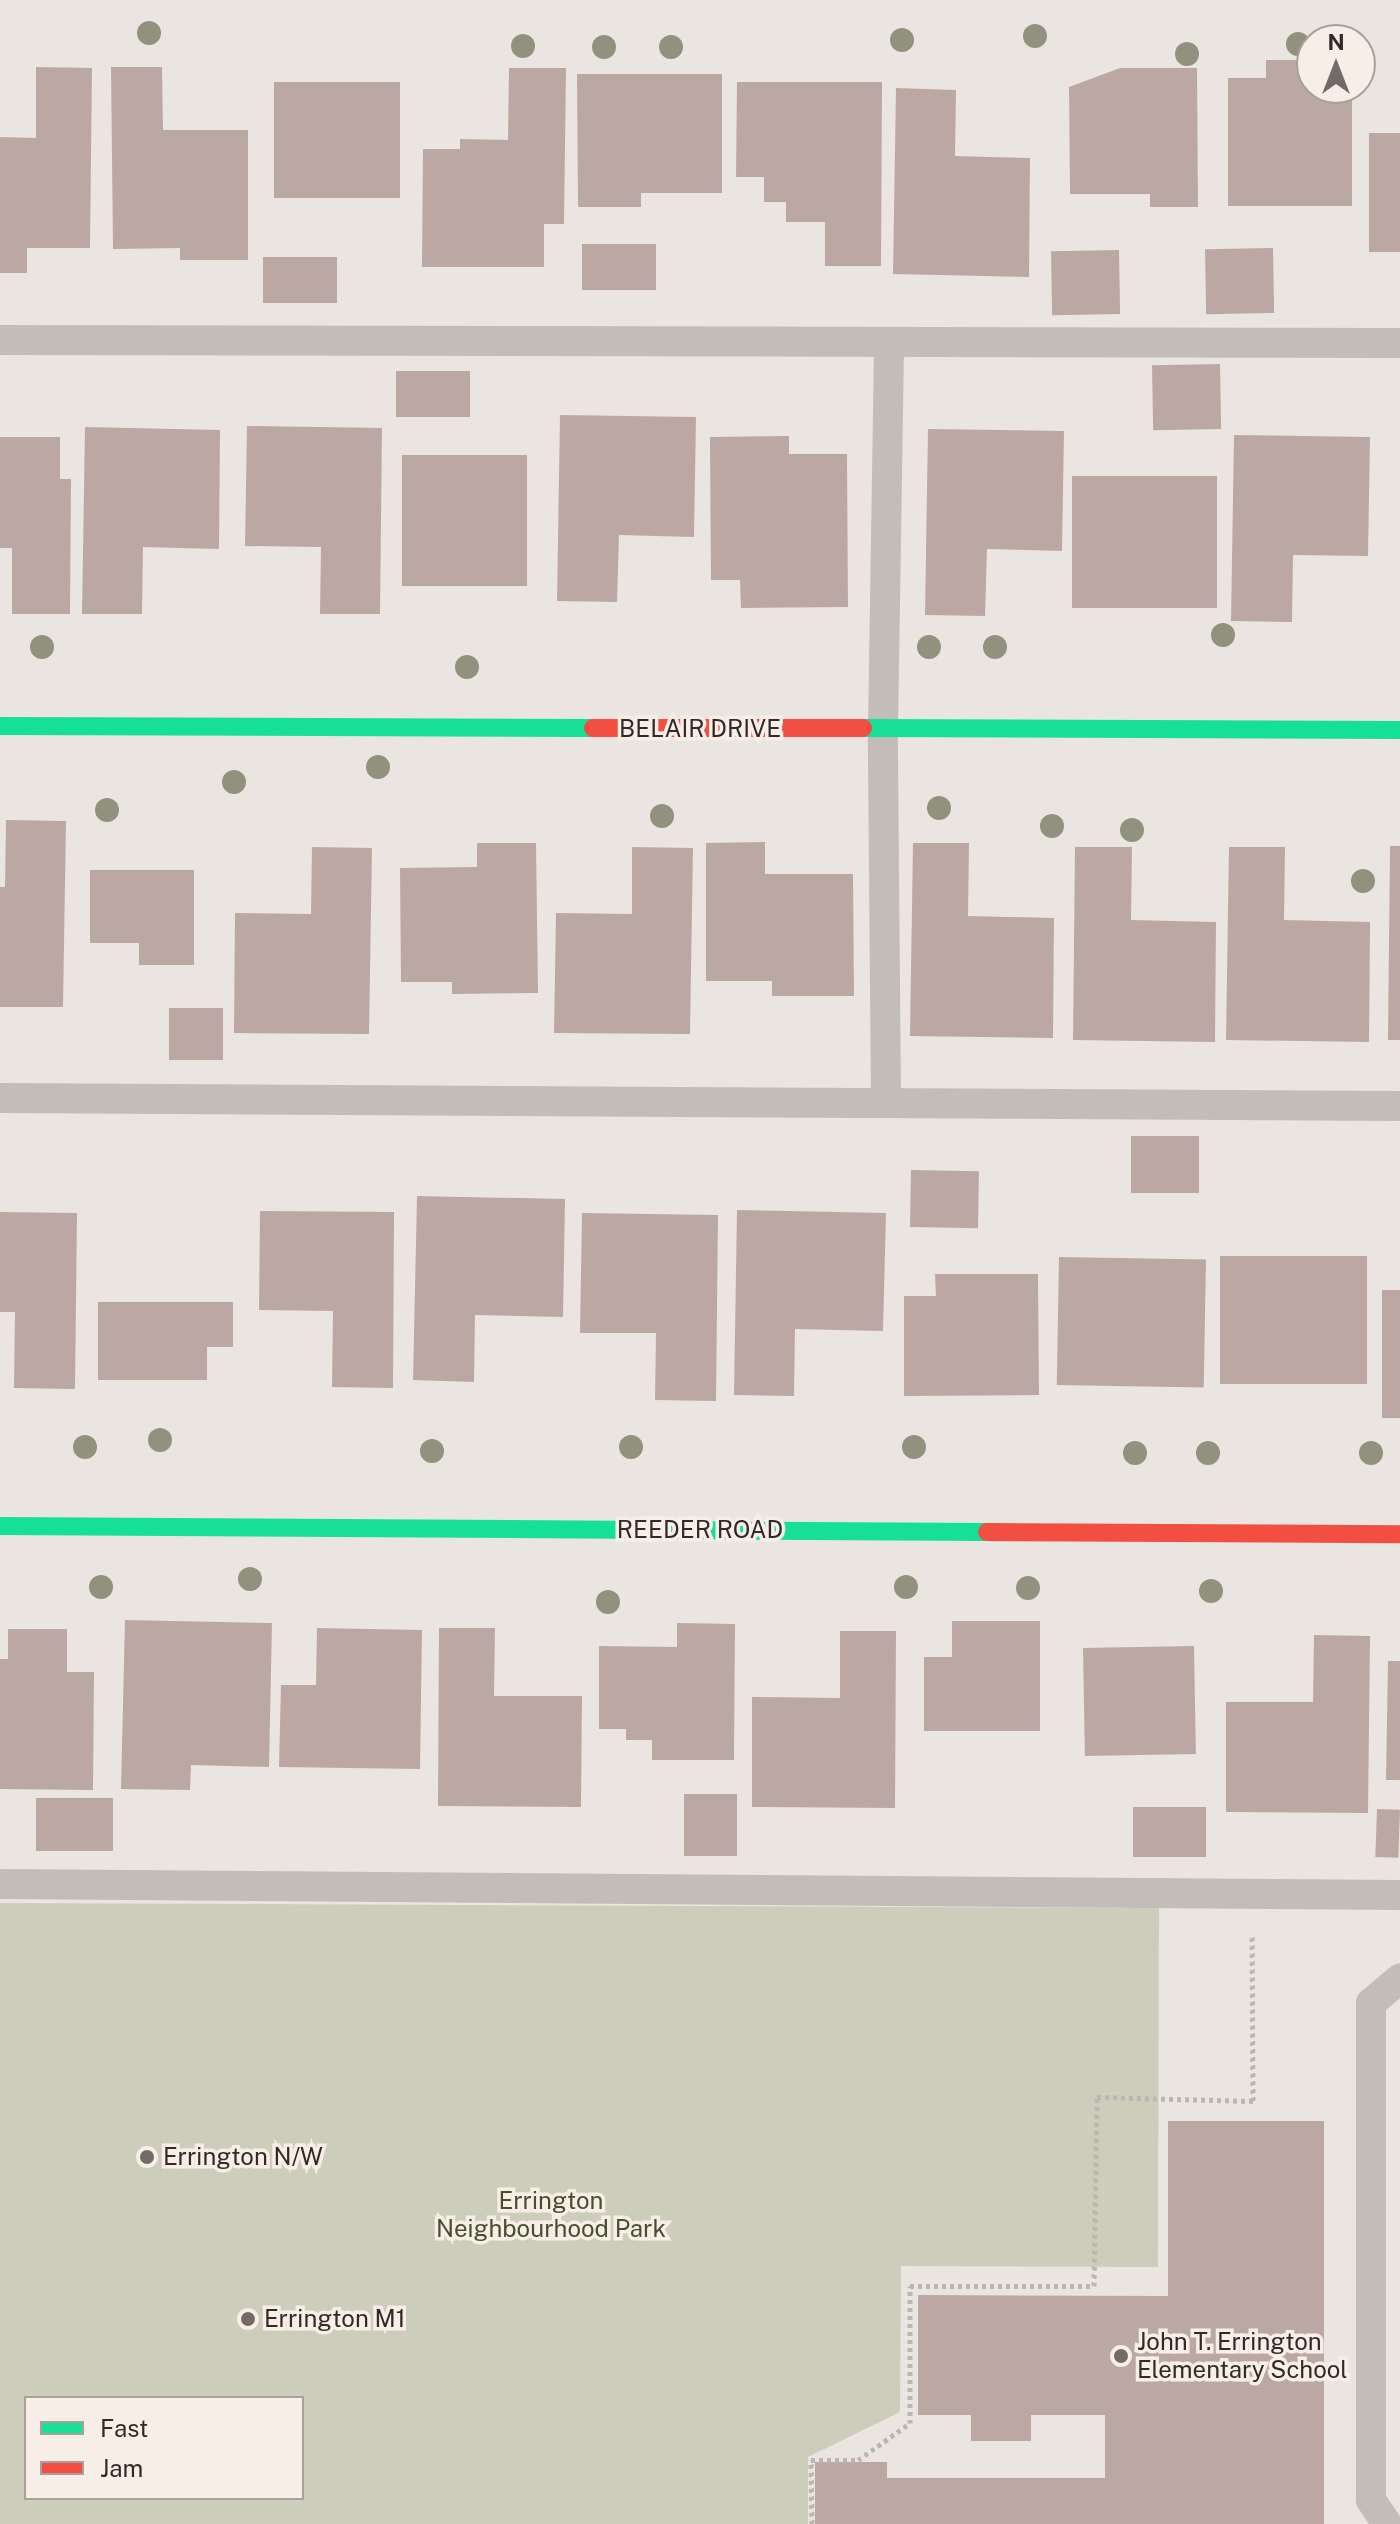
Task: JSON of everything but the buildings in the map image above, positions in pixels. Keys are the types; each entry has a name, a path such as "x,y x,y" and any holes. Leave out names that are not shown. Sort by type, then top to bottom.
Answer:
{"street":[{"name":"BELAIR DRIVE","path":"0,726 1400,730"},
{"name":"REEDER ROAD","path":"0,1526 1400,1534"}],"lane":[{"path":"0,340 1400,343"},
{"path":"886,1101 883,730 889,343"},
{"path":"0,1098 1400,1106"},
{"path":"0,1884 1400,1895"},
{"path":"1387,2524 1371,2500 1371,2003 1400,1979"}],"path":[{"path":"812,2524 811,2460 858,2460 910,2423 910,2286 1094,2286 1097,2097 1253,2101 1252,1893"}],"green space":[{"name":"Errington Neighbourhood Park","path":"0,1903 1159,1908 1158,2267 901,2266 900,2412 808,2457 808,2524 0,2524"}],"traffic: fast":[{"path":"0,726 593,728"},
{"path":"863,728 1400,730"},
{"path":"0,1526 987,1532"}],"traffic: jam":[{"path":"593,728 863,728"},
{"path":"987,1532 1400,1534"}],"place":[{"name":"Errington N/W","path":"147,2157"},
{"name":"Errington M1","path":"248,2319"},
{"name":"John T. Errington Elementary School","path":"1121,2356"}]}
